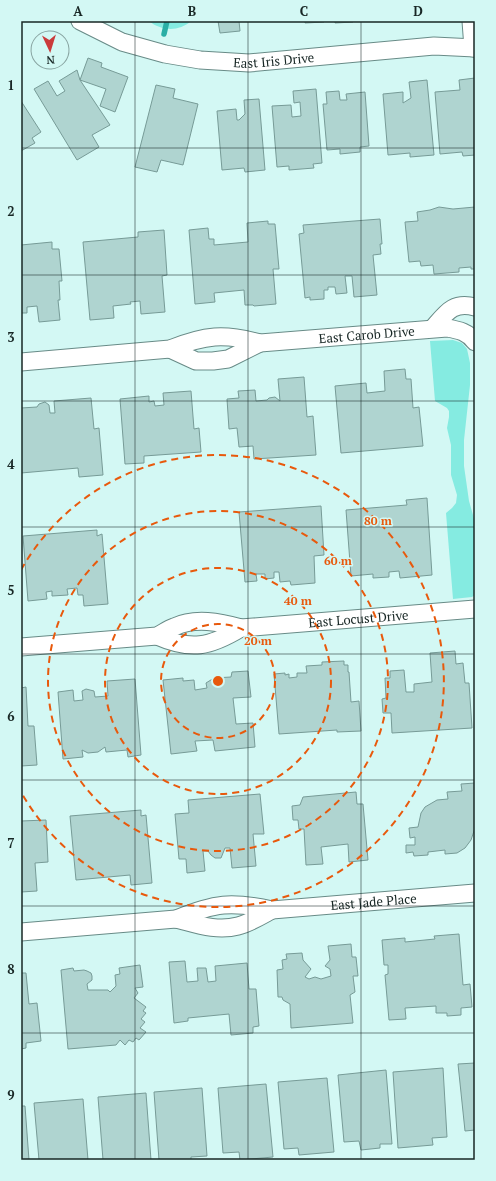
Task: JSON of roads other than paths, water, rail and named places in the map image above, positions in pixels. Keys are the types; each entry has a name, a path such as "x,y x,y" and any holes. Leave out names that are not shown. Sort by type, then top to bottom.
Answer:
{"street":[{"name":"East Iris Drive","path":"80,21 122,42 165,54 200,60 249,63 434,46 474,48"},
{"path":"471,21 474,48"},
{"path":"433,328 450,308 465,304 475,307"},
{"name":"East Carob Drive","path":"21,362 170,349 189,342 224,336 260,343 447,328 460,330 473,339"},
{"name":"East Carob Drive","path":"170,349 196,361 213,360 228,358 260,343"},
{"name":"East Locust Drive","path":"21,647 157,636 174,626 188,623 222,623 241,628 475,609"},
{"name":"East Locust Drive","path":"157,636 173,643 186,646 201,645 225,638 241,628"},
{"name":"East Jade Place","path":"176,919 196,910 216,905 249,905 272,910 475,894"},
{"name":"East Jade Place","path":"21,932 176,919 207,927 224,928 237,926 272,910"}],"waterway":[{"path":"164,34 167,21"}]}
